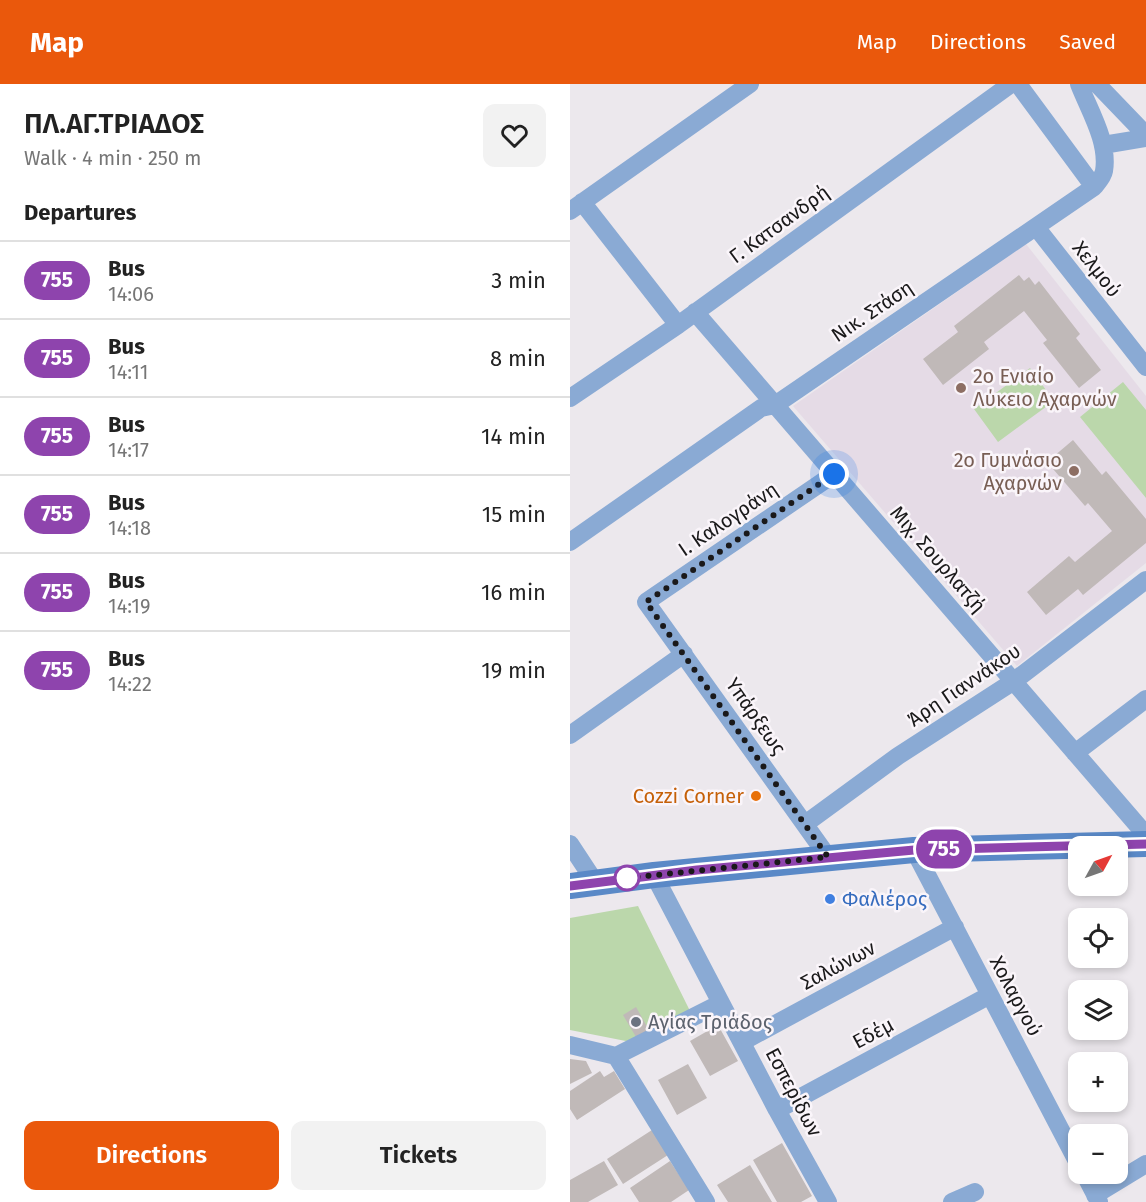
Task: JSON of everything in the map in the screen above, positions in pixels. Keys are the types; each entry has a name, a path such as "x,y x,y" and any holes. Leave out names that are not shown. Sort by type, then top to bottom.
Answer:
{"street":[{"path":"678,325 576,206 750,84"},
{"path":"1008,86 1094,187 1102,177 1104,170 1103,145 1079,84"},
{"path":"1097,84 1146,137"},
{"name":"Γ. Κατσανδρή","path":"570,399 678,325 1008,86"},
{"path":"1103,145 1146,137"},
{"name":"Νικ. Στάση","path":"570,542 761,408 775,405 1094,187"},
{"name":"Χελμού","path":"1036,227 1144,360"},
{"name":"Μιχ. Σουρλατζή","path":"695,312 1146,836"},
{"name":"Ι. Καλογράνη","path":"646,602 834,474"},
{"name":"Άρη Γιαννάκου","path":"805,824 898,756 1014,681 1146,580"},
{"name":"Υπάρξεως","path":"646,602 828,857"},
{"path":"570,735 684,654"},
{"path":"1075,753 1146,699"},
{"path":"570,844 582,884 914,850 1146,844"},
{"name":"Χολαργού","path":"914,850 1068,1144"},
{"name":"Εσπερίδων","path":"654,875 777,1110 828,1202"},
{"name":"Σαλώνων","path":"742,1042 955,927"},
{"name":"Εδέμ","path":"777,1110 990,995"},
{"path":"570,1045 616,1056 721,1003"},
{"path":"616,1056 706,1202"},
{"path":"1090,1184 1097,1199 1146,1164"},
{"path":"952,1202 975,1192"}],"shaded area":[{"path":"1026,244 1146,396 1146,563 1017,666 793,406"}],"green space":[{"path":"1030,368 1054,401 998,442 974,409"},
{"path":"1123,382 1146,410 1146,498 1080,417"},
{"path":"638,906 692,1015 641,1044 570,1030 570,918"}],"building":[{"path":"1019,275 1024,281 1029,277 1035,285 1039,281 1080,334 1076,338 1101,370 1079,388 1043,343 1047,340 1024,311 984,342 989,349 943,385 923,359 958,332 954,326"},
{"path":"1073,440 1102,475 1106,471 1146,519 1146,543 1083,595 1078,589 1046,615 1027,592 1069,556 1075,562 1112,531 1088,503 1085,506 1047,462"},
{"name":"Αγίας Τριάδος","path":"636,1007 649,1030 636,1037 623,1015"},
{"path":"718,1025 738,1061 710,1076 690,1041"},
{"path":"570,1059 586,1061 592,1073 570,1084"},
{"path":"688,1064 707,1098 677,1115 658,1080"},
{"path":"600,1071 604,1077 614,1071 625,1089 577,1120 570,1109 570,1091"},
{"path":"652,1130 668,1155 623,1184 607,1159"},
{"path":"782,1143 812,1196 801,1202 777,1202 753,1160"},
{"path":"604,1161 618,1185 588,1202 570,1202 570,1180"},
{"path":"670,1161 689,1190 671,1202 639,1202 630,1188"},
{"path":"750,1165 772,1202 728,1202 717,1185"}],"bus line":[{"name":"755","path":"570,886 697,870 914,850 1146,844"}],"place":[{"name":"2ο Ενιαίο Λύκειο Αχαρνών","path":"961,388"},
{"name":"2ο Γυμνάσιο Αχαρνών","path":"1074,471"},
{"name":"Cozzi Corner","path":"756,796"},
{"name":"Φαλιέρος","path":"830,899"},
{"name":"Αγίας Τριάδος","path":"636,1022"}],"route":[{"path":"627,878 828,857 646,602 834,474"}]}
